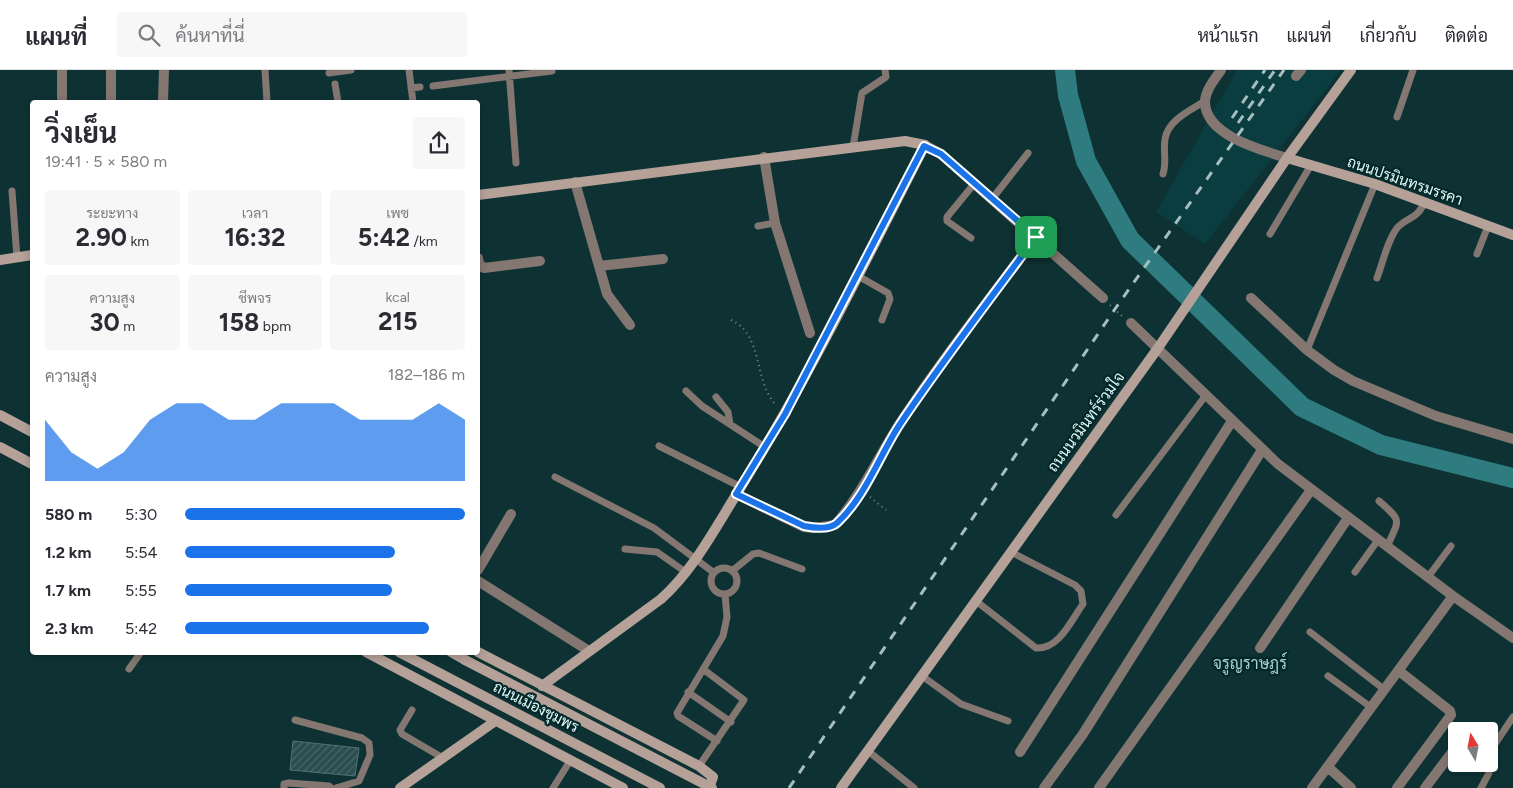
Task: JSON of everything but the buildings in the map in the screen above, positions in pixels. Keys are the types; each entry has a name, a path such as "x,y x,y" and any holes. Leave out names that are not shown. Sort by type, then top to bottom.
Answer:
{"street":[{"path":"62,70 62,98"},
{"path":"111,70 111,100"},
{"path":"163,100 164,70"},
{"path":"1221,70 1208,88 1205,101 1208,114 1215,124 1236,139 1286,158"},
{"name":"ถนนนวมินทร์ร่วมใจ","path":"841,788 1158,348 1286,158 1351,70"},
{"path":"480,195 905,141 924,146 941,154 1103,298"},
{"path":"542,686 661,599 687,573 697,559 785,414 924,146"},
{"path":"764,158 774,223 810,334"},
{"name":"ถนนปรมินทรมรรคา","path":"1286,158 1375,184 1513,234"},
{"path":"575,182 607,294 630,325"},
{"path":"739,491 804,526 814,528 836,525 862,490 904,418 1036,237"},
{"path":"0,260 30,256"},
{"path":"599,266 663,259"},
{"path":"480,265 484,268 540,261"},
{"path":"1251,298 1307,350 1334,370 1354,381 1436,416 1513,439"},
{"path":"1131,323 1262,450 1348,518 1513,638"},
{"path":"0,415 30,431"},
{"path":"1020,752 1232,421"},
{"path":"0,447 30,463"},
{"path":"1044,788 1083,734 1262,450"},
{"path":"1099,788 1311,490"},
{"path":"480,567 511,514"},
{"path":"1260,648 1348,518"},
{"path":"480,582 589,651"},
{"path":"1312,788 1453,596"},
{"path":"480,653 699,766 713,777 711,788"},
{"path":"371,655 616,787"},
{"name":"ถนนเมืองชุมพร","path":"404,655 660,788"},
{"name":"ถนนเมืองชุมพร","path":"456,655 711,788"},
{"path":"1397,788 1451,714 1450,711 1399,671"},
{"path":"400,788 494,722"},
{"path":"1425,788 1448,758"},
{"path":"1328,767 1350,788"}],"lane":[{"path":"265,70 267,100"},
{"path":"329,72 351,70"},
{"path":"409,70 413,100"},
{"path":"853,147 862,94 886,77 885,70"},
{"path":"1397,118 1413,70"},
{"path":"433,86 509,73 552,72"},
{"path":"509,73 516,164"},
{"path":"335,84 338,100"},
{"path":"411,88 420,87"},
{"path":"1163,174 1166,165 1165,138 1174,122 1205,101"},
{"path":"992,199 1028,153"},
{"path":"1270,234 1311,165"},
{"path":"972,238 947,221 947,217 974,184"},
{"path":"1307,350 1375,184"},
{"path":"12,191 17,258"},
{"path":"1377,278 1395,232 1400,225 1414,218 1426,202"},
{"path":"758,226 774,223"},
{"path":"1477,254 1488,226"},
{"path":"858,276 888,293 890,299 882,320"},
{"path":"686,391 702,406 765,447"},
{"path":"1116,515 1206,395"},
{"path":"716,397 728,412 730,424"},
{"path":"659,446 739,491"},
{"path":"555,477 654,528 713,572"},
{"path":"1379,501 1396,516 1398,522 1387,547"},
{"path":"1354,572 1378,540"},
{"path":"1428,577 1451,546"},
{"path":"625,549 657,552 687,573"},
{"path":"976,601 1036,648 1043,649 1056,641 1083,604 1081,591 1076,586 1011,552"},
{"path":"732,571 753,554 759,553 802,569"},
{"path":"723,567 732,571 736,575 737,585 730,593 715,592 710,582 713,572 723,567"},
{"path":"717,741 678,716 677,710 723,636 727,624 725,594"},
{"path":"1310,632 1385,690"},
{"path":"129,669 139,655"},
{"path":"699,766 744,702 744,698 703,669"},
{"path":"922,676 961,704 1008,721"},
{"path":"1328,676 1372,708"},
{"path":"688,692 731,722"},
{"path":"412,710 400,730 402,734 443,758"},
{"path":"1498,740 1513,717"},
{"path":"295,720 362,738 369,743 370,755 359,782 336,788"},
{"path":"868,751 914,788"},
{"path":"553,788 570,761"},
{"path":"1481,788 1490,772"},
{"path":"284,788 284,784 289,783 329,786 331,788"}],"path":[{"path":"1103,298 1131,323"},
{"path":"731,320 742,325 750,337 768,392 785,414"},
{"path":"862,490 886,510"}],"shaded area":[{"path":"1237,70 1341,70 1205,244 1156,212"}],"waterway":[{"path":"1065,70 1068,95 1086,161 1130,240 1302,407 1381,445 1513,478"}],"railway":[{"path":"1232,118 1265,70"},
{"path":"1238,123 1275,70"},
{"path":"789,788 1115,309 1284,70"}],"district":[{"name":"จรูญราษฎร์","path":"1250,663"}],"route":[{"path":"924,146 941,154 1036,237 898,426 862,490 836,525 814,528 804,526 736,494 785,414 924,146"}]}
